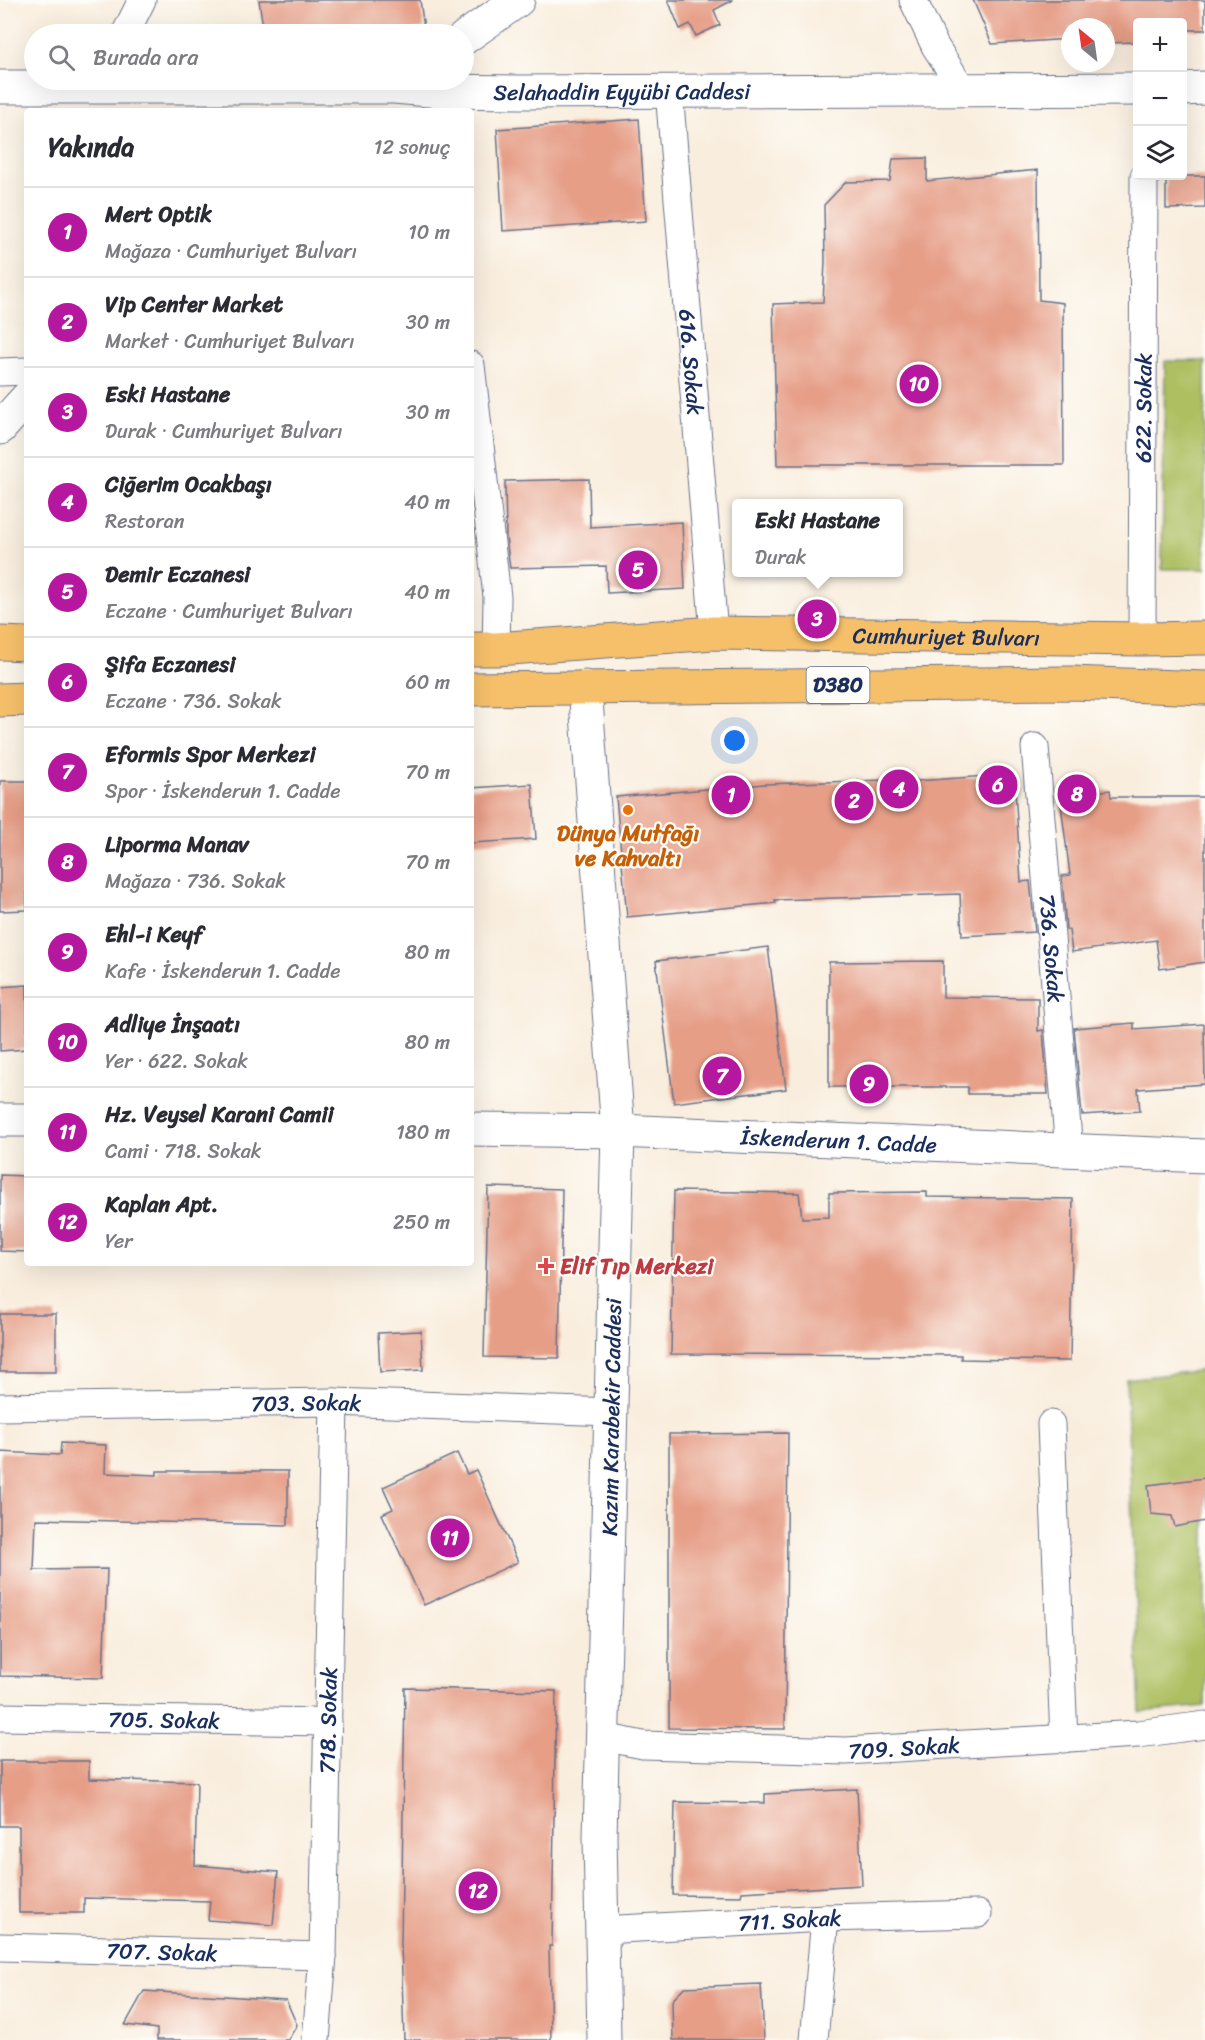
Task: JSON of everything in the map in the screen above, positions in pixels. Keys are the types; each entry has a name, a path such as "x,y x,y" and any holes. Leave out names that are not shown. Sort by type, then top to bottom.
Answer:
{"main road":[{"name":"Cumhuriyet Bulvarı","path":"484,649 714,633 1205,638"},
{"path":"0,643 24,644"},
{"name":"Cumhuriyet Bulvarı","path":"474,689 1071,683 1205,688"},
{"path":"0,700 24,699"}],"street":[{"path":"130,24 142,0"},
{"path":"474,31 518,0"},
{"path":"913,0 935,46 963,90"},
{"name":"Selahaddin Eyyübi Caddesi","path":"0,87 24,86"},
{"path":"1187,89 1205,88"},
{"name":"Selahaddin Eyyübi Caddesi","path":"416,90 443,101 669,91 1133,89"},
{"path":"364,108 389,90"},
{"name":"616. Sokak","path":"669,91 714,633"},
{"name":"622. Sokak","path":"1142,639 1144,180"},
{"path":"0,372 24,371"},
{"path":"474,392 497,597 484,649"},
{"path":"0,428 24,401"},
{"name":"Kazım Karabekir Caddesi","path":"585,687 618,1131 600,1836 604,2040"},
{"name":"736. Sokak","path":"1035,747 1069,1150"},
{"path":"0,1120 24,1120"},
{"name":"İskenderun 1. Cadde","path":"474,1129 618,1131 1205,1156"},
{"name":"703. Sokak","path":"0,1407 334,1402 611,1412"},
{"name":"718. Sokak","path":"316,2040 323,1956 334,1402"},
{"path":"1051,1424 1064,1739"},
{"name":"705. Sokak","path":"0,1717 328,1722"},
{"name":"709. Sokak","path":"603,1737 643,1745 846,1751 1138,1734 1205,1725"},
{"name":"711. Sokak","path":"601,1930 825,1918 978,1914"},
{"path":"814,2040 825,1918"},
{"name":"707. Sokak","path":"0,1947 323,1956"}],"green space":[{"path":"1165,361 1205,361 1205,569 1162,569"},
{"path":"1205,1370 1205,1706 1140,1712 1126,1379"}],"building":[{"path":"259,0 420,0 423,24 263,24"},
{"path":"668,0 733,0 714,10 720,25 696,36 690,24 680,29"},
{"path":"973,0 1205,0 1205,30 1187,30 1187,18 1133,18 1133,42 1115,43 1115,18 1061,18 1061,40 992,44"},
{"path":"639,119 646,221 503,231 497,129"},
{"path":"927,158 927,181 1038,170 1039,300 1063,303 1064,465 777,465 773,304 823,302 824,205 846,182 890,181 893,159"},
{"path":"1187,176 1205,176 1205,208 1166,209 1166,180 1187,180"},
{"path":"589,479 590,527 682,522 685,589 607,593 606,566 510,568 506,537 505,481"},
{"path":"1014,774 1021,882 1030,881 1035,932 962,936 960,894 775,900 776,903 627,917 616,797 765,784 916,779 917,781"},
{"path":"0,781 24,781 24,910 0,911"},
{"path":"532,784 536,839 474,843 474,788"},
{"path":"1110,790 1111,797 1205,797 1205,962 1160,969 1156,940 1072,952 1069,930 1066,930 1062,876 1070,875 1060,797"},
{"path":"768,947 786,1089 674,1103 656,961"},
{"path":"943,961 943,997 1038,998 1038,1031 1043,1030 1048,1094 968,1094 968,1087 829,1087 829,962"},
{"path":"24,985 24,1049 0,1051 0,987"},
{"path":"1134,1023 1134,1029 1204,1024 1205,1084 1138,1089 1140,1111 1082,1115 1074,1028"},
{"path":"0,1175 24,1176 24,1252 0,1251"},
{"path":"488,1187 562,1189 559,1358 484,1357"},
{"path":"674,1191 799,1193 802,1218 829,1217 829,1193 927,1192 927,1197 1073,1199 1070,1361 961,1359 961,1355 671,1354"},
{"path":"0,1314 56,1314 56,1372 0,1372"},
{"path":"421,1331 423,1370 380,1372 378,1333"},
{"path":"788,1433 785,1729 669,1728 669,1434"},
{"path":"61,1443 106,1445 105,1473 157,1475 157,1471 288,1471 288,1525 36,1519 34,1570 107,1569 103,1678 0,1676 0,1452 60,1455"},
{"path":"457,1453 467,1474 476,1470 518,1562 424,1605 382,1514 393,1509 383,1487"},
{"path":"1205,1478 1205,1521 1175,1527 1172,1516 1151,1514 1148,1485"},
{"path":"405,1688 556,1691 552,1946 549,1946 551,2040 404,2040 401,1944"},
{"path":"0,1761 89,1761 89,1779 197,1782 195,1865 278,1872 273,1925 208,1920 210,1901 84,1898 84,1913 19,1913 19,1826 0,1826"},
{"path":"857,1789 862,1885 742,1892 741,1896 673,1895 675,1802 765,1803 765,1794"},
{"path":"761,1984 764,2040 673,2040 672,2001 684,1987"},
{"path":"144,1991 286,2000 297,2025 288,2040 157,2040 157,2029 125,2025"}],"place":[{"name":"Adliye İnşaatı","path":"919,384"},
{"name":"Demir Eczanesi","path":"638,570"},
{"name":"Eski Hastane","path":"817,619"},
{"name":"Şifa Eczanesi","path":"998,785"},
{"name":"Ciğerim Ocakbaşı","path":"899,789"},
{"name":"Liporma Manav","path":"1077,794"},
{"name":"Mert Optik","path":"731,795"},
{"name":"Vip Center Market","path":"854,801"},
{"name":"Dünya Mutfağı ve Kahvaltı","path":"628,810"},
{"name":"Eformis Spor Merkezi","path":"722,1076"},
{"name":"Ehl-i Keyf","path":"869,1084"},
{"name":"Elif Tıp Merkezi","path":"546,1266"},
{"name":"Hz. Veysel Karani Camii","path":"450,1538"},
{"name":"Kaplan Apt.","path":"478,1891"}]}
